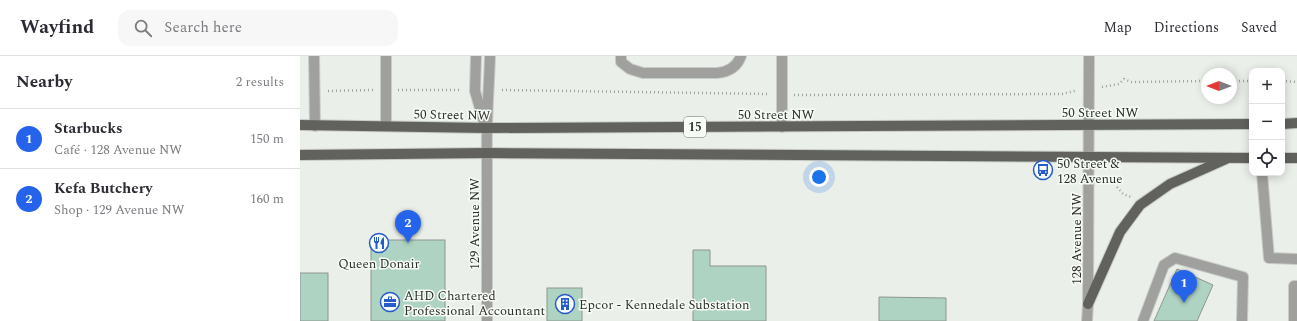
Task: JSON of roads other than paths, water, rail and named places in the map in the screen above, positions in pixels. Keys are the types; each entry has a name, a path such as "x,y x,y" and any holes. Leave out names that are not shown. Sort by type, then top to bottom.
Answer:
{"main road":[{"path":"1285,124 1297,123"},
{"name":"50 Street NW","path":"300,125 486,128 1249,124"},
{"name":"15","path":"300,155 487,154 1089,158"},
{"path":"1089,158 1249,158"},
{"path":"1088,304 1120,232 1140,205 1170,184 1228,158"},
{"path":"1285,158 1297,158"}],"street":[{"path":"314,56 315,126"},
{"path":"386,56 386,126"},
{"path":"476,56 475,91 486,128"},
{"path":"486,128 490,56"},
{"path":"619,58 630,69 642,73 717,73 728,71 733,68 738,63 741,56"},
{"path":"782,56 782,127"},
{"name":"128 Avenue NW","path":"1087,321 1089,56"},
{"name":"129 Avenue NW","path":"486,128 487,321"},
{"path":"1262,176 1269,258 1297,259"},
{"path":"1143,321 1164,265 1175,258 1243,277 1242,321"},
{"path":"1294,321 1294,286 1297,286"}],"place":[{"name":"50 Street & 128 Avenue","path":"1043,170"},
{"name":"Queen Donair","path":"379,243"},
{"name":"Kefa Butchery","path":"408,243"},
{"name":"AHD Chartered Professional Accountant","path":"390,302"},
{"name":"Starbucks","path":"1184,303"},
{"name":"Epcor - Kennedale Substation","path":"565,304"}]}
